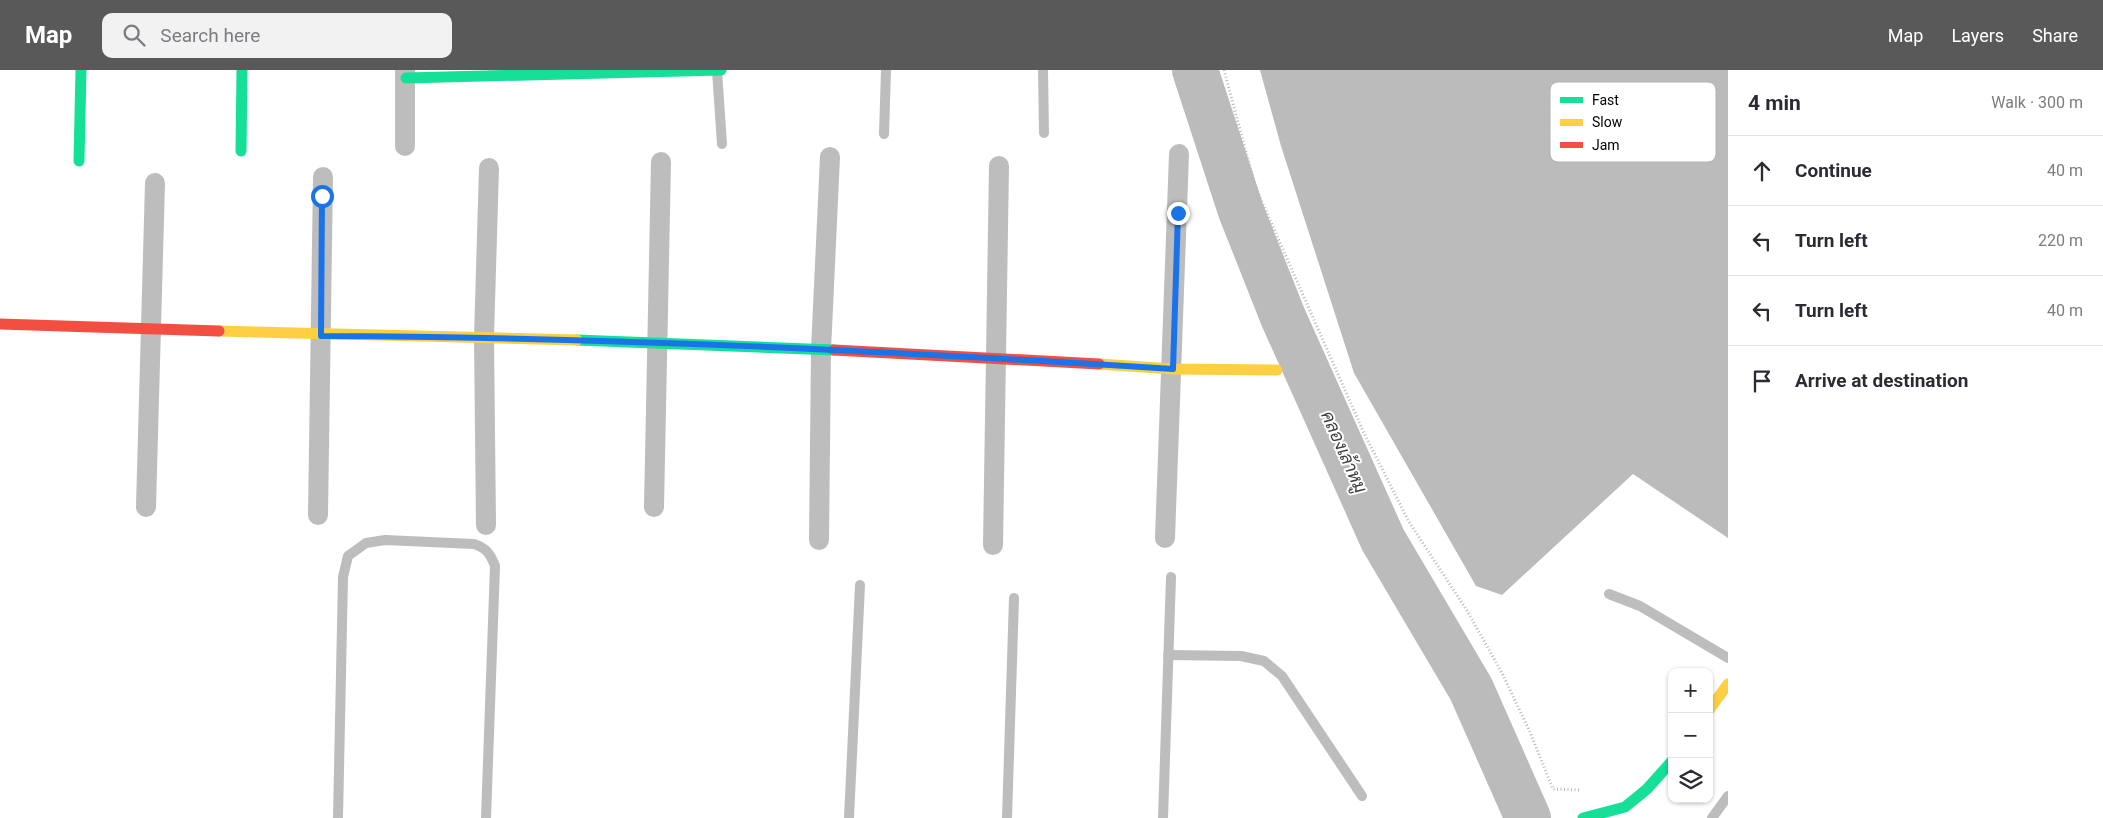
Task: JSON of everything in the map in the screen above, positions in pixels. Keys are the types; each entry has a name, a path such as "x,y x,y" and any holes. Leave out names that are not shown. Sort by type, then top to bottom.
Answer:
{"street":[{"path":"79,161 81,70"},
{"path":"241,150 242,70"},
{"path":"405,146 406,74 721,70"},
{"path":"1165,538 1173,369 1179,154"},
{"path":"819,540 821,350 830,157"},
{"path":"654,507 661,162"},
{"path":"993,544 998,357 999,166"},
{"path":"486,525 484,337 489,168"},
{"path":"318,515 322,176"},
{"path":"146,506 153,331 155,183"},
{"path":"0,324 321,336 484,337 656,343 998,357 1173,369 1277,370"},
{"path":"1713,705 1728,684"},
{"path":"1583,818 1591,813 1617,810 1652,786 1668,766"}],"lane":[{"path":"717,70 722,144"},
{"path":"884,134 886,70"},
{"path":"1043,70 1044,133"},
{"path":"338,818 343,577 348,556 366,543 385,540 474,544 484,547 490,553 495,566 486,818"},
{"path":"1163,818 1170,577"},
{"path":"849,818 860,585"},
{"path":"1609,594 1640,606 1728,658"},
{"path":"1007,818 1014,598"},
{"path":"1168,655 1241,656 1264,661 1282,676 1362,796"},
{"path":"1712,818 1728,796"}],"path":[{"path":"1224,70 1255,186 1392,492 1466,609 1502,673 1530,732 1553,789 1579,788"}],"shaded area":[{"path":"1260,70 1728,70 1728,538 1633,474 1502,595 1476,586 1354,373 1281,146"}],"waterway":[{"name":"คลองเล้าหมู","path":"1195,70 1241,211 1283,317 1383,540 1471,689 1528,818"}],"traffic: fast":[{"path":"79,161 81,70"},
{"path":"241,151 242,70"},
{"path":"406,78 721,70"},
{"path":"577,340 834,350"},
{"path":"1583,818 1625,807 1647,789 1668,765"}],"traffic: slow":[{"path":"219,331 577,340"},
{"path":"1099,364 1173,369 1277,370"},
{"path":"1713,705 1728,684"}],"traffic: jam":[{"path":"0,324 219,331"},
{"path":"834,350 1099,364"}],"route":[{"path":"322,196 321,336 484,337 656,343 998,357 1173,369 1178,213"}]}
